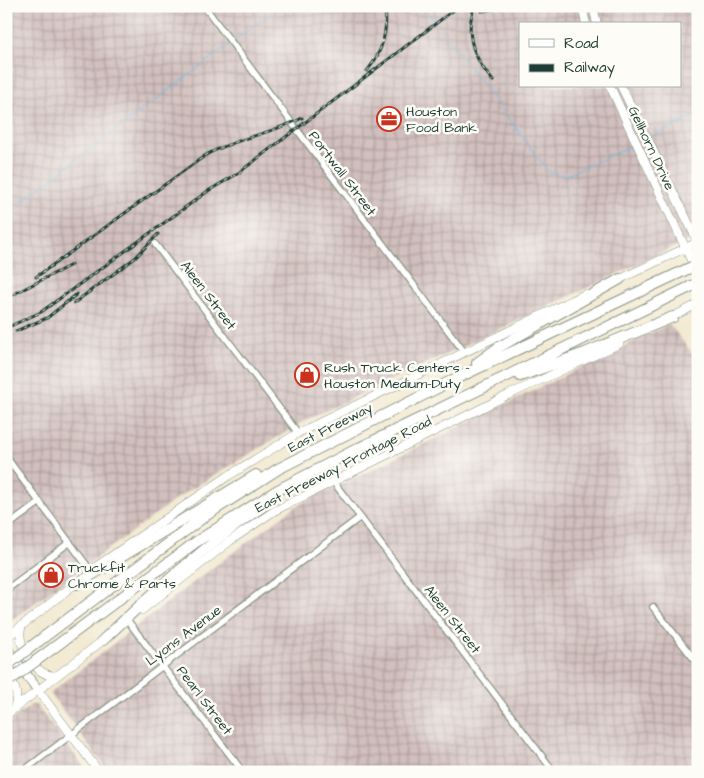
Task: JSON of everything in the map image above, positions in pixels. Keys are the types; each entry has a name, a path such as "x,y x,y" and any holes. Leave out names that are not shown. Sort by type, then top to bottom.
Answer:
{"highway":[{"name":"East Freeway","path":"6,666 205,516 278,468 455,379 698,264"},
{"path":"455,379 499,347 620,279"},
{"path":"6,683 132,586 222,523 319,468 698,283"},
{"path":"475,392 585,353 673,316"},
{"path":"77,584 172,527 251,476 278,468"},
{"path":"103,640 208,544 319,468"}],"main road":[{"path":"582,6 586,22"},
{"path":"593,6 597,22"},
{"name":"Gellhorn Drive","path":"611,88 698,275"},
{"name":"Gellhorn Drive","path":"622,88 698,242"},
{"path":"622,115 632,111"},
{"path":"652,178 663,173"},
{"path":"6,638 77,584 91,571 228,476 298,434 562,304 698,242"},
{"name":"East Freeway Frontage Road","path":"6,715 258,521 332,480 698,304"},
{"path":"22,626 18,634 20,642 38,670 50,676 61,673"},
{"path":"6,648 99,772"},
{"path":"6,674 16,687 18,694 14,709"}],"street":[{"name":"Portwall Street","path":"204,6 465,353"},
{"name":"Aleen Street","path":"155,244 298,434"},
{"path":"7,458 91,571"},
{"name":"Aleen Street","path":"332,480 554,772"},
{"path":"6,527 40,502"},
{"name":"Lyons Avenue","path":"22,772 360,518"},
{"path":"6,590 70,542"},
{"path":"654,607 698,664"},
{"name":"Pearl Street","path":"128,621 243,772"}],"shaded area":[{"path":"6,6 698,6 698,236 306,420 182,495 6,624"},
{"path":"669,324 698,360 698,772 108,772 50,693 191,584 292,509 322,491 332,489"},
{"path":"31,705 36,705 88,772 6,772 6,724"}],"waterway":[{"path":"234,41 280,6"},
{"path":"423,6 434,21"},
{"path":"439,27 549,172 564,176 634,145"},
{"path":"6,213 229,45"},
{"path":"651,137 698,115"}],"railway":[{"path":"367,71 377,57 383,41 386,24 385,6"},
{"path":"6,328 41,312 208,191 237,174 459,6"},
{"path":"475,6 470,27 473,46 481,64 493,81"},
{"path":"482,11 511,6"},
{"path":"36,277 206,155 229,144 302,118"},
{"path":"74,303 135,258 158,234"},
{"path":"6,298 71,265"},
{"path":"16,331 47,318 77,294"}],"place":[{"name":"Houston Food Bank","path":"389,119"},
{"name":"Rush Truck Centers – Houston Medium-Duty","path":"307,375"},
{"name":"Truckfit Chrome & Parts","path":"51,575"}]}
